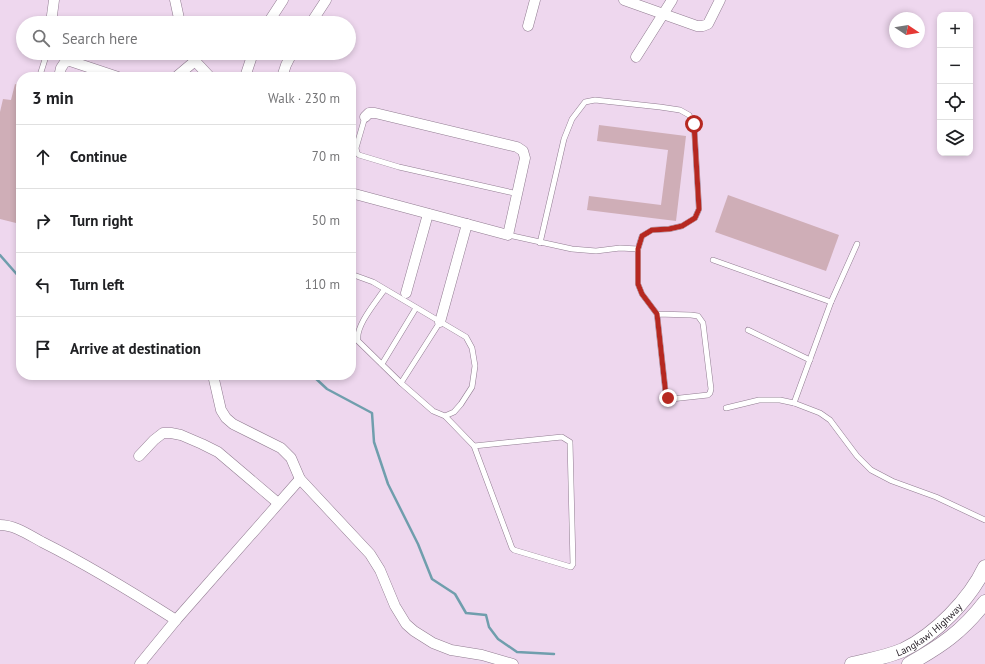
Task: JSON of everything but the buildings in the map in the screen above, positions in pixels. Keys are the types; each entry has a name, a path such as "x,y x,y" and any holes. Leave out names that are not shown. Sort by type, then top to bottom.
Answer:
{"main road":[{"name":"Langkawi Highway","path":"852,664 892,654 903,650 920,640 943,622 966,596 985,567"},
{"name":"Langkawi Highway","path":"909,664 950,639 969,622 985,602"}],"street":[{"path":"52,16 54,0"},
{"path":"175,0 178,16"},
{"path":"273,16 284,0"},
{"path":"316,16 326,0"},
{"path":"528,26 535,0"},
{"path":"624,0 697,26 703,26 708,24 720,0"},
{"path":"636,57 672,0"},
{"path":"60,72 67,60"},
{"path":"76,60 106,72"},
{"path":"180,72 191,60"},
{"path":"196,60 206,72"},
{"path":"247,72 251,60"},
{"path":"284,72 288,60"},
{"path":"356,194 508,235 525,158 522,151 517,147 375,113 369,113 365,117"},
{"path":"406,294 428,214"},
{"path":"440,322 467,224"},
{"path":"214,380 220,410 226,418 233,424 281,448 292,458 300,479 370,554 380,570 395,606 406,624 433,643 451,650 482,655 513,664"},
{"path":"139,456 163,433 181,435 218,452 278,502"},
{"path":"140,664 278,502 300,479"},
{"path":"0,524 12,526 52,546 129,590 176,620"}],"lane":[{"path":"41,72 44,60"},
{"path":"540,243 564,139 572,119 585,102 595,100 660,107 680,110 689,115 694,124 699,209 695,218 682,226 669,229 652,230 642,236 638,249 638,284 642,294 657,314 666,396 671,399 708,395 711,389 703,323 698,316 691,314 657,314"},
{"path":"365,117 356,148 357,153 399,167 518,194"},
{"path":"508,235 572,249 596,251 620,248 638,249"},
{"path":"794,403 831,302 857,244"},
{"path":"713,260 831,302"},
{"path":"356,276 373,282 384,290 466,337 472,348 475,366 472,388 454,412 445,416"},
{"path":"384,290 361,325 357,335 358,341 401,383 433,411 445,416 474,446 512,548 514,550 571,566 573,564 570,442 562,437 474,446"},
{"path":"382,364 416,308"},
{"path":"401,383 440,322"},
{"path":"748,330 810,360"},
{"path":"726,408 759,400 780,400 794,403 820,413 830,420 857,456 871,470 892,481 936,497 985,520"}],"waterway":[{"path":"0,255 16,273"},
{"path":"317,380 327,389 372,413 374,442 388,484 418,544 432,579 455,594 466,613 486,615 489,627 498,639 517,652 554,654"}],"route":[{"path":"668,398 666,396 657,314 642,294 638,284 638,249 642,236 652,230 669,229 682,226 695,218 699,209 694,124"}]}
